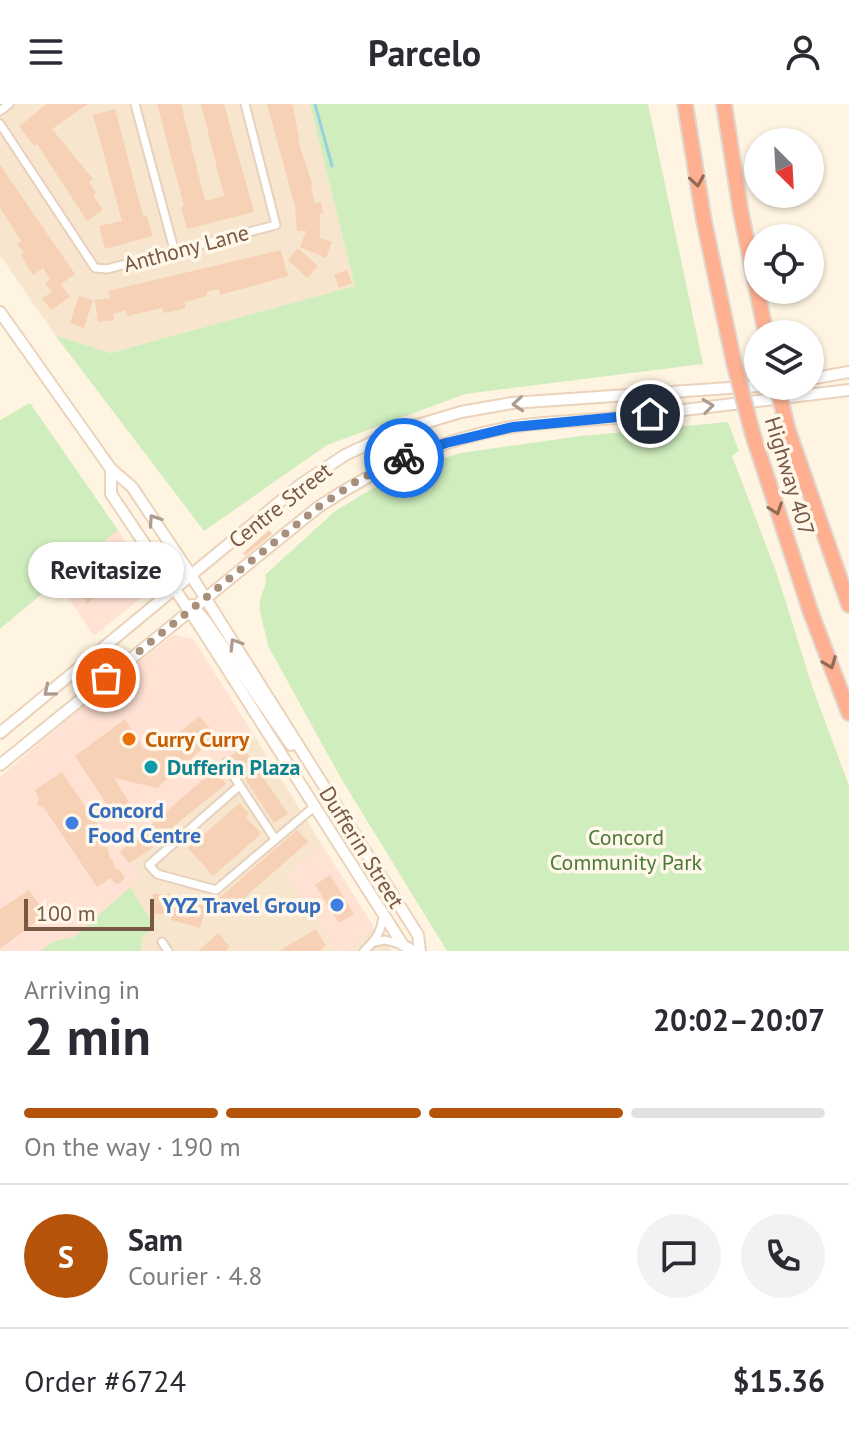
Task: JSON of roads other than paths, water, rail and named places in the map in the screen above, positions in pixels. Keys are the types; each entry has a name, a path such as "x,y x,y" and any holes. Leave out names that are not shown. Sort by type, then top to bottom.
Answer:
{"highway":[{"name":"Highway 407","path":"685,104 704,221 734,363 753,435 801,583 849,713"},
{"path":"724,104 741,213 763,320"},
{"name":"Highway 407","path":"780,400 849,605"}],"main road":[{"name":"Dufferin Street","path":"0,312 111,469 132,487 192,576 418,935 420,951"},
{"path":"824,376 849,372"},
{"name":"Centre Street","path":"0,733 300,485 345,455 394,432 461,412 512,403 744,387"},
{"name":"Centre Street","path":"0,765 317,508 360,479 399,459 446,443 513,427 849,390"},
{"name":"Dufferin Street","path":"111,469 111,494 192,609 408,948"},
{"path":"153,606 164,601 183,600"},
{"path":"192,609 291,746 323,784"}],"street":[{"path":"0,111 9,104"},
{"path":"135,104 175,253"},
{"name":"Anthony Lane","path":"0,124 95,268 107,269 276,225 245,104"},
{"path":"225,763 275,839"},
{"path":"238,787 149,865 157,874 216,890 315,806"},
{"path":"364,951 382,928 383,912"},
{"path":"374,942 385,940 408,948"},
{"path":"162,942 168,951"}],"waterway":[{"path":"315,104 332,166"}],"place":[{"name":"Revitasize","path":"106,678"},
{"name":"Curry Curry","path":"129,739"},
{"name":"Dufferin Plaza","path":"151,767"},
{"name":"Concord Food Centre","path":"72,823"},
{"name":"YYZ Travel Group","path":"337,905"}],"park label":[{"name":"Concord Community Park","path":"626,850"}]}
